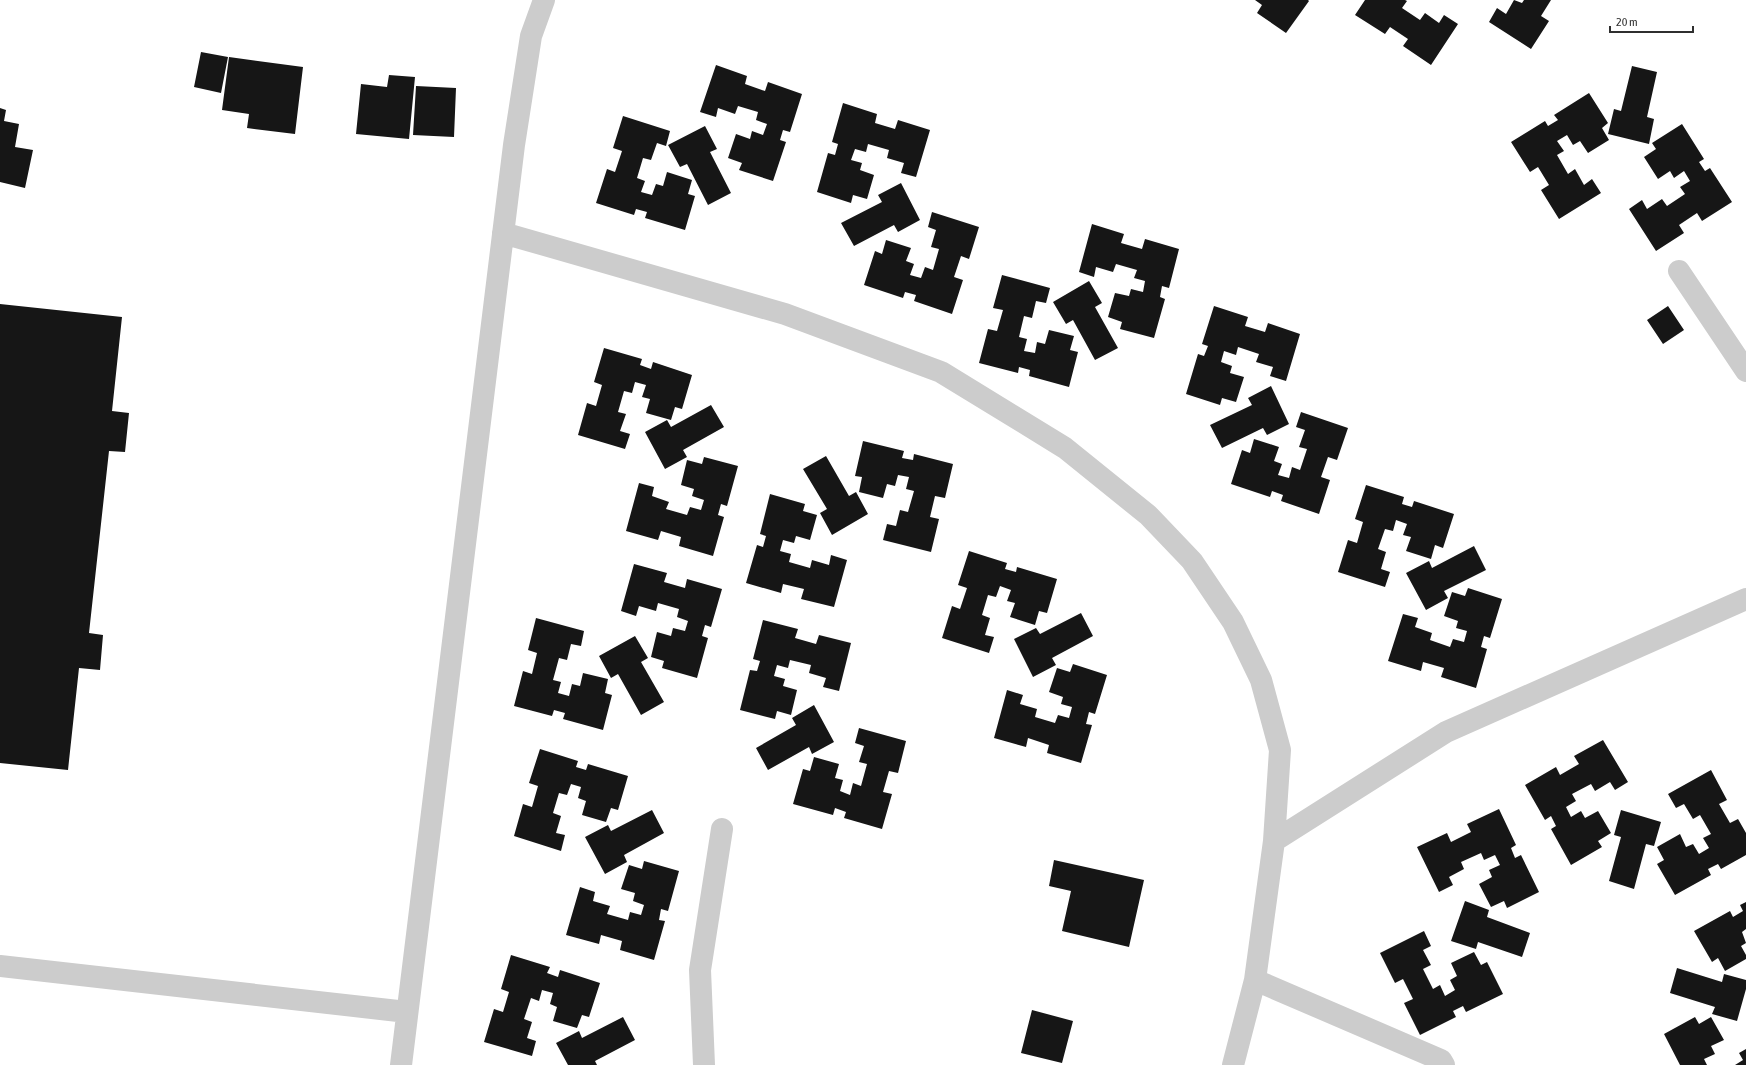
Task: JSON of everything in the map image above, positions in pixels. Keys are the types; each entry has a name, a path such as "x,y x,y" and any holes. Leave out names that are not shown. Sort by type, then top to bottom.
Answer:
{"street":[{"path":"401,1065 503,233 531,36 544,0"},
{"path":"503,233 785,314 941,372 1065,448 1148,514 1192,561 1233,622 1261,680 1280,750 1274,842 1255,980 1233,1065"},
{"path":"1679,270 1746,371"},
{"path":"1274,842 1446,732 1746,599"},
{"path":"704,1065 700,970 722,829"},
{"path":"0,966 407,1012"},
{"path":"1255,980 1441,1060 1444,1065"}],"building":[{"path":"1255,0 1309,1 1286,33 1257,13 1262,5"},
{"path":"1365,0 1405,0 1407,1 1402,8 1420,20 1425,13 1439,23 1444,15 1458,24 1431,65 1403,46 1408,39 1390,27 1385,34 1355,15"},
{"path":"1514,0 1522,3 1524,0 1551,0 1541,16 1549,21 1531,49 1489,22 1497,8 1506,14"},
{"path":"201,52 228,57 221,93 194,87"},
{"path":"229,57 303,67 295,134 247,128 249,114 222,110"},
{"path":"716,65 747,76 745,84 765,91 768,82 802,94 790,132 783,130 780,140 786,142 773,181 739,170 742,163 728,158 736,134 750,139 752,131 763,135 767,124 756,120 758,112 738,106 735,114 718,108 716,117 700,112"},
{"path":"1632,66 1657,72 1647,117 1654,119 1649,144 1608,134 1614,109 1621,111"},
{"path":"389,75 415,77 409,139 356,134 361,84 387,87"},
{"path":"416,86 456,88 454,137 413,135"},
{"path":"1589,93 1608,123 1602,128 1609,140 1588,153 1580,141 1573,145 1567,135 1557,141 1564,151 1557,155 1568,174 1575,169 1584,185 1592,179 1601,193 1559,219 1541,190 1549,185 1538,167 1530,172 1511,142 1545,121 1548,126 1558,120 1554,115"},
{"path":"843,103 877,114 875,123 895,129 898,120 930,130 916,177 901,173 904,163 887,158 889,150 868,144 866,152 855,149 851,160 862,163 860,170 874,175 867,199 853,195 851,203 817,192 828,153 835,155 838,144 832,142"},
{"path":"0,108 6,110 4,121 19,124 15,147 33,150 25,188 0,182"},
{"path":"623,116 670,131 666,146 657,143 651,160 643,158 637,178 645,181 641,192 652,195 656,184 663,186 667,172 692,180 688,194 695,196 685,230 645,218 647,212 636,209 634,215 596,203 607,169 615,172 622,151 613,148"},
{"path":"1682,124 1704,159 1699,162 1705,171 1710,168 1732,202 1702,221 1697,213 1679,225 1684,233 1656,251 1629,209 1642,200 1647,209 1662,199 1667,206 1685,194 1680,187 1690,181 1684,171 1674,178 1670,171 1658,179 1644,157 1656,149 1652,143"},
{"path":"705,126 717,149 710,152 731,193 708,205 687,164 680,167 668,145"},
{"path":"901,183 920,220 898,232 894,225 854,246 841,223 882,202 878,195"},
{"path":"932,212 979,227 969,259 961,256 954,277 963,280 952,314 914,301 916,295 905,292 903,298 864,285 875,251 882,254 886,240 911,248 906,261 914,264 910,275 921,278 925,267 933,270 939,249 931,247 936,230 928,227"},
{"path":"1092,224 1124,234 1121,243 1142,249 1145,239 1179,249 1169,288 1162,286 1160,297 1165,299 1154,338 1120,329 1122,322 1108,317 1115,293 1129,296 1131,289 1143,292 1145,281 1134,278 1137,270 1116,264 1113,272 1096,267 1094,277 1079,272"},
{"path":"1002,275 1050,288 1046,303 1036,301 1032,318 1024,316 1019,337 1027,339 1024,351 1035,353 1037,342 1045,344 1049,330 1074,336 1070,350 1078,352 1069,387 1029,376 1030,370 1019,367 1018,373 979,363 988,329 997,331 1003,310 993,308"},
{"path":"1089,281 1102,303 1095,307 1118,348 1095,360 1073,320 1066,324 1053,302"},
{"path":"0,304 122,317 112,411 129,413 125,452 109,451 89,633 103,635 100,670 79,668 68,770 0,763"},
{"path":"1214,306 1248,317 1245,326 1265,332 1268,323 1300,334 1286,381 1270,376 1273,367 1256,362 1259,354 1238,347 1236,355 1224,351 1221,362 1232,366 1230,373 1244,377 1236,402 1222,398 1220,405 1186,394 1198,354 1204,356 1208,346 1202,344"},
{"path":"1668,306 1684,330 1663,344 1647,320"},
{"path":"604,348 642,359 640,365 651,369 653,362 692,375 682,409 675,407 671,420 646,413 650,399 642,397 646,385 635,382 632,393 624,391 618,412 626,414 620,431 630,434 625,449 578,435 587,403 596,406 602,385 594,382"},
{"path":"1271,386 1289,424 1267,435 1263,428 1222,448 1210,425 1252,405 1248,398"},
{"path":"711,405 724,427 683,450 687,457 665,469 645,432 667,420 671,427"},
{"path":"1301,412 1348,428 1337,460 1328,457 1321,477 1330,480 1319,514 1281,501 1283,495 1272,491 1270,497 1231,484 1242,450 1250,453 1254,439 1279,447 1274,461 1282,464 1278,475 1289,478 1292,467 1300,470 1307,449 1299,447 1305,430 1296,427"},
{"path":"863,441 904,451 902,458 913,460 914,454 953,464 945,498 935,496 930,517 939,519 931,552 883,540 887,524 896,526 900,510 908,512 914,491 906,489 909,477 898,475 895,486 887,484 883,498 859,492 862,477 855,476"},
{"path":"826,456 849,496 856,492 868,514 832,535 820,513 827,509 803,469"},
{"path":"704,457 738,466 727,506 721,504 718,515 724,517 713,556 679,546 681,537 661,531 658,540 626,531 639,483 654,487 652,496 669,502 666,509 687,515 690,507 701,510 704,500 692,496 694,489 681,485 687,460 702,464"},
{"path":"1366,485 1404,497 1402,504 1412,507 1414,501 1454,514 1443,548 1435,545 1431,559 1406,551 1411,537 1403,535 1407,524 1396,520 1393,531 1385,529 1378,549 1386,552 1381,569 1390,572 1385,587 1338,572 1348,540 1357,543 1363,522 1355,519"},
{"path":"770,494 805,504 803,511 817,515 810,540 796,536 794,543 783,540 780,551 791,554 789,562 810,568 812,560 829,565 831,555 847,560 834,607 801,599 804,589 783,584 781,593 746,583 757,545 763,547 766,536 760,534"},
{"path":"1474,546 1486,570 1444,591 1448,598 1426,610 1406,573 1429,561 1432,568"},
{"path":"969,551 1007,563 1005,569 1016,572 1017,567 1057,579 1047,613 1039,611 1035,625 1010,617 1015,603 1007,601 1011,590 1000,586 996,597 988,595 982,615 990,618 985,635 994,637 989,653 942,638 952,606 960,609 967,588 958,585"},
{"path":"634,564 667,573 664,582 685,588 687,579 722,589 711,627 705,625 702,636 708,638 697,678 662,668 664,661 651,657 657,632 671,636 673,628 685,631 688,621 677,617 679,609 658,603 656,611 639,606 636,616 621,611"},
{"path":"1468,588 1502,599 1490,638 1484,636 1481,647 1487,649 1476,688 1441,677 1444,668 1423,662 1421,671 1388,661 1403,614 1418,618 1415,627 1432,633 1430,640 1450,647 1453,639 1464,642 1467,631 1456,628 1458,621 1444,616 1452,592 1465,596"},
{"path":"1081,613 1093,636 1052,658 1056,665 1033,677 1014,639 1036,628 1040,634"},
{"path":"536,618 584,631 581,646 571,644 567,660 559,658 553,680 561,682 558,693 569,696 572,684 580,686 583,673 608,679 605,693 612,695 603,730 563,719 565,713 554,710 552,716 514,706 523,671 532,674 537,653 528,650"},
{"path":"763,620 798,629 795,638 816,644 819,635 851,643 839,691 823,687 826,678 809,673 811,665 790,660 788,668 777,665 774,676 785,679 783,686 797,690 791,715 777,711 775,719 740,710 750,670 757,671 760,661 753,659"},
{"path":"635,636 648,658 641,662 664,702 641,715 618,674 611,678 599,656"},
{"path":"1073,664 1107,675 1095,714 1089,712 1086,724 1092,725 1081,763 1047,753 1049,745 1028,738 1026,747 994,738 1007,690 1023,695 1020,704 1037,709 1035,717 1055,723 1058,715 1069,718 1072,707 1061,704 1063,697 1049,692 1057,668 1070,672"},
{"path":"814,705 834,742 812,754 809,747 768,770 756,748 796,725 792,718"},
{"path":"859,728 906,741 898,773 889,771 883,792 892,794 882,829 844,818 846,812 835,808 833,815 793,804 803,769 810,771 814,757 839,764 835,778 843,780 840,791 850,795 853,783 861,786 867,764 859,762 864,746 855,743"},
{"path":"1603,740 1628,782 1615,790 1610,782 1595,791 1591,784 1572,794 1576,801 1566,807 1571,817 1581,811 1585,818 1598,811 1611,833 1598,841 1602,847 1571,865 1551,829 1556,826 1551,816 1545,820 1525,785 1556,767 1560,775 1579,764 1574,756"},
{"path":"540,749 578,761 576,767 586,770 588,764 628,776 618,810 611,808 606,822 582,815 586,801 578,798 581,787 571,784 567,795 559,793 553,813 561,816 556,833 565,835 561,851 514,836 523,804 532,807 538,786 529,783"},
{"path":"1711,770 1727,800 1719,804 1730,823 1738,819 1746,833 1746,855 1721,869 1718,864 1708,869 1711,875 1675,895 1657,864 1664,860 1657,847 1680,834 1686,847 1693,844 1699,854 1709,848 1703,838 1711,834 1700,815 1693,819 1684,804 1676,808 1668,794"},
{"path":"1499,809 1516,845 1511,848 1515,858 1521,855 1539,892 1507,908 1504,901 1491,907 1479,884 1492,877 1489,870 1500,865 1495,855 1484,860 1481,853 1461,862 1464,869 1449,877 1453,885 1439,892 1417,847 1447,833 1451,842 1471,832 1467,824"},
{"path":"652,810 664,833 624,855 627,862 605,874 585,837 608,825 611,831"},
{"path":"1621,810 1661,822 1654,846 1646,844 1634,889 1609,881 1621,837 1614,835"},
{"path":"1054,860 1144,880 1129,947 1062,931 1071,891 1049,886"},
{"path":"644,861 679,871 668,911 661,909 659,920 665,921 654,960 620,950 622,941 601,935 599,944 566,935 580,887 595,892 593,901 610,906 607,914 628,920 630,912 641,915 644,905 633,901 635,893 621,889 629,865 642,869"},
{"path":"1465,901 1489,910 1487,917 1530,933 1522,957 1478,942 1476,949 1451,941"},
{"path":"1746,902 1746,929 1742,932 1746,943 1741,946 1746,955 1746,959 1725,971 1718,958 1712,962 1694,931 1730,911 1733,917 1743,911 1740,905"},
{"path":"1424,931 1431,946 1423,950 1431,965 1423,969 1433,989 1440,985 1445,996 1455,990 1450,980 1457,976 1451,963 1474,952 1481,965 1487,962 1503,994 1466,1012 1463,1006 1453,1011 1456,1017 1420,1035 1404,1003 1413,999 1403,979 1395,983 1380,953"},
{"path":"511,955 550,967 547,973 558,977 560,970 600,983 589,1017 582,1015 577,1028 553,1021 557,1007 550,1004 553,993 542,990 539,1001 531,998 524,1019 532,1022 527,1038 536,1041 532,1056 484,1042 494,1009 503,1012 509,992 501,989"},
{"path":"1677,968 1722,982 1724,974 1746,980 1746,989 1737,1021 1712,1014 1715,1007 1670,993"},
{"path":"1032,1010 1073,1021 1062,1063 1021,1053"},
{"path":"623,1017 635,1040 595,1061 597,1065 568,1065 556,1043 579,1031 582,1038"},
{"path":"1695,1017 1699,1024 1711,1017 1724,1040 1711,1046 1715,1054 1704,1059 1707,1065 1680,1065 1664,1034"},
{"path":"1746,1049 1746,1065 1735,1065 1743,1060 1739,1053"}]}
